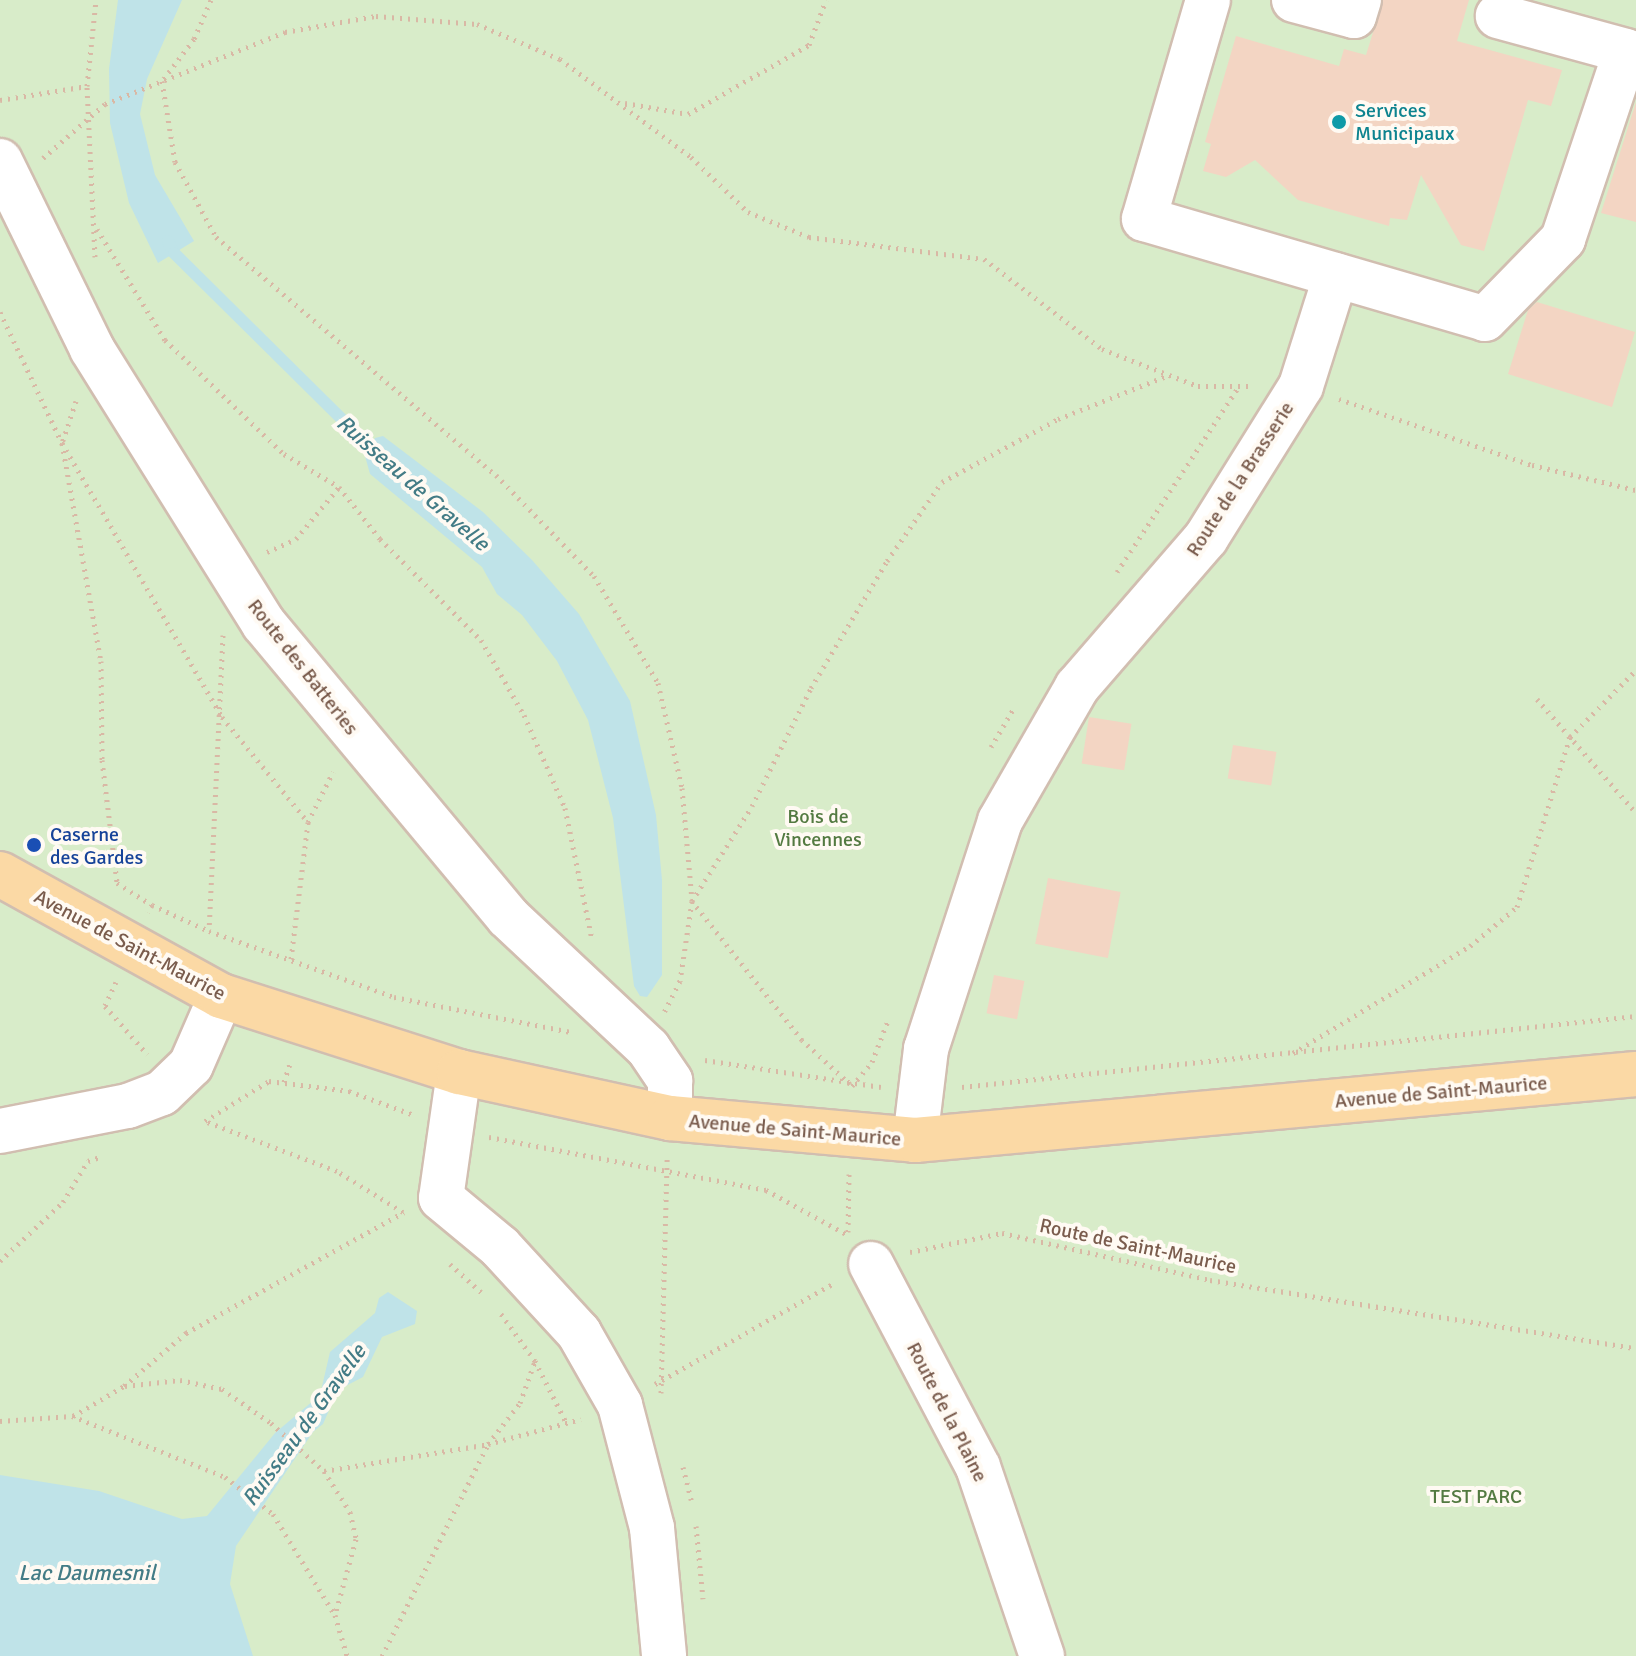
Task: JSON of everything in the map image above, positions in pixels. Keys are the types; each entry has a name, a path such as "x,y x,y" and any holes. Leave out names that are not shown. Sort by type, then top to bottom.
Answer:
{"main road":[{"name":"Avenue de Saint-Maurice","path":"0,874 221,996 459,1072 670,1118 915,1140 1636,1074"}],"street":[{"path":"1208,0 1144,219 1485,319 1563,239 1622,116 1626,51 1498,16"},
{"path":"1294,0 1354,16 1359,0"},
{"name":"Route des Batteries","path":"5,174 92,349 264,624 590,1015 648,1048 670,1081 670,1118"},
{"name":"Route de la Brasserie","path":"915,1140 926,1049 1000,821 1077,687 1206,538 1301,386 1336,275"},
{"path":"0,1131 128,1106 162,1093 191,1065 221,996"},
{"path":"459,1072 418,1211 500,1247 579,1333 620,1405 652,1528 664,1656"},
{"name":"Route de la Plaine","path":"860,1250 978,1467 1042,1656"}],"path":[{"path":"62,443 101,661 102,760 117,883 152,905 209,931 394,997 590,1015 592,929 565,808 524,715 481,640 380,539 339,487 284,454 165,340 96,227 87,86 96,0"},
{"path":"211,0 194,39 162,81 175,162 216,237 496,475 594,576 658,683 682,788 692,901 680,981 648,1048 852,1085 802,1040 692,901"},
{"path":"623,103 688,114 809,45 826,0"},
{"path":"5,174 105,104 285,32 376,16 477,24 560,59 623,103 691,157 748,212 809,237 984,259 1102,349 1198,386 1301,386 1532,465 1636,490"},
{"path":"0,100 87,86"},
{"path":"0,312 62,443 222,717 308,822"},
{"path":"692,901 752,806 811,688 887,561 942,482 1058,419 1170,375"},
{"path":"209,931 210,828 222,717 221,640 237,581 263,554 296,539 339,487"},
{"path":"1289,1056 1470,946 1517,907 1570,737 1636,670"},
{"path":"1537,699 1636,813"},
{"path":"291,959 308,822 353,731"},
{"path":"144,920 152,905"},
{"path":"116,980 105,1006 149,1057"},
{"path":"952,1087 1289,1056 1502,1027 1636,1016"},
{"path":"293,1053 284,1082 269,1081 205,1121 337,1171 418,1211"},
{"path":"0,1261 63,1202 88,1161"},
{"path":"849,1169 860,1250"},
{"name":"Route de Saint-Maurice","path":"860,1250 766,1190 665,1171 662,1380 752,1326 860,1250 1002,1233 1210,1280 1636,1348"},
{"path":"72,1416 124,1386 186,1333 418,1211"},
{"path":"446,1260 484,1295"},
{"path":"494,1304 535,1361 567,1424"},
{"path":"382,1656 488,1444 520,1403 535,1361"},
{"path":"124,1386 180,1380 222,1389 271,1423 324,1471 350,1512 356,1539 335,1615"},
{"path":"324,1471 488,1444 567,1424 620,1405"},
{"path":"0,1421 72,1416 225,1477 273,1514 335,1615 347,1656"}],"green space":[{"name":"Bois de Vincennes","path":"0,0 1636,0 1636,1656 0,1656"}],"water":[{"path":"118,0 182,0 147,79 140,114 155,175 194,241 158,263 129,203 110,123 109,69"},
{"path":"383,436 483,512 532,560 579,614 630,701 656,815 662,880 662,975 647,997 640,996 634,986 613,818 588,720 557,661 522,615 497,594 482,567 370,474 365,456 375,438"},
{"name":"Lac Daumesnil","path":"388,1292 417,1311 415,1324 382,1337 363,1377 338,1390 323,1424 313,1432 236,1546 230,1584 253,1656 0,1656 0,1475 99,1491 182,1519 207,1516 275,1433 320,1395 330,1352 375,1313 379,1298"}],"building":[{"name":"Services Municipaux","path":"1383,0 1469,0 1457,41 1562,70 1551,106 1528,100 1484,251 1461,245 1421,175 1407,220 1390,218 1389,226 1298,200 1255,160 1226,177 1203,171 1211,144 1205,142 1236,36 1339,66 1344,49 1366,55"},
{"path":"1636,102 1636,222 1601,213"},
{"path":"1537,302 1635,332 1612,407 1508,374 1528,310"},
{"path":"1089,717 1131,724 1124,770 1082,763"},
{"path":"1233,745 1276,752 1271,785 1228,779"},
{"path":"1048,878 1121,892 1108,958 1035,944"},
{"path":"994,975 1024,981 1017,1019 987,1013"}],"waterway":[{"name":"Ruisseau de Gravelle","path":"168,241 174,253 381,458"}],"place":[{"name":"Services Municipaux","path":"1339,122"},
{"name":"Caserne des Gardes","path":"34,845"}],"park label":[{"name":"TEST PARC","path":"1476,1496"}]}
